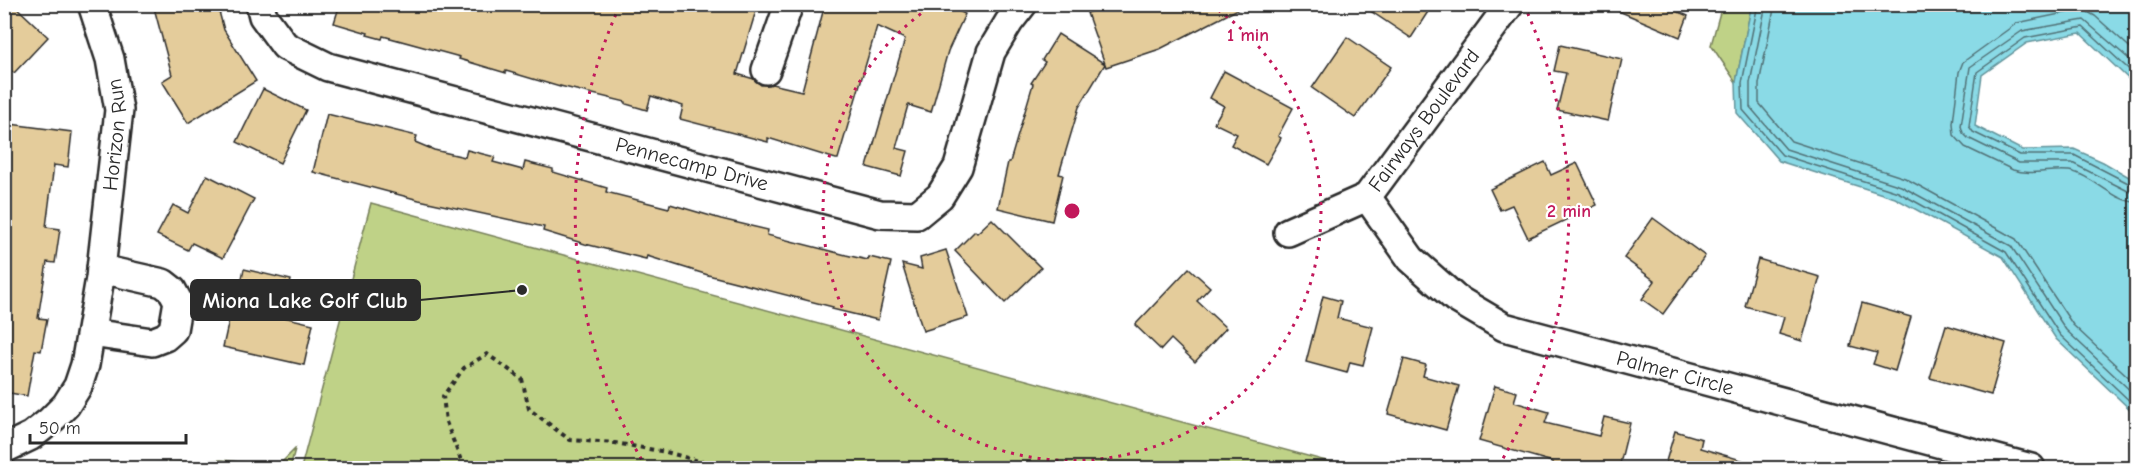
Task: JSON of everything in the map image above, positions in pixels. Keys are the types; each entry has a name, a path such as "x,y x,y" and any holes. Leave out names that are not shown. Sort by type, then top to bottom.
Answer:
{"street":[{"name":"Horizon Run","path":"4,449 31,436 66,405 78,386 85,365 101,269 119,110 110,59 92,4"},
{"name":"Pennecamp Drive","path":"260,4 262,16 285,46 328,67 880,214 917,215 940,196 958,167 991,52 1023,4"},
{"path":"766,70 789,4"},
{"name":"Fairways Boulevard","path":"1288,231 1367,197 1510,4"},
{"name":"Palmer Circle","path":"1367,197 1411,260 1455,298 1504,327 2031,468"},
{"path":"91,333 153,342 165,337 173,330 178,301 163,283 101,269"}],"path":[{"path":"464,468 446,422 443,396 464,368 487,354 522,379 529,409 570,440 615,443 666,452 725,468"}],"green space":[{"path":"1722,5 1754,5 1751,8 1736,82 1711,45"},
{"path":"371,203 1352,468 301,468"},
{"path":"295,449 290,468 122,468 129,465 221,460 278,466"}],"water":[{"path":"1754,5 2136,5 2136,86 2080,33 2027,43 1982,75 1975,126 2022,150 2074,149 2136,181 2136,415 2056,339 2003,257 1895,198 1779,161 1737,113 1736,82 1751,8"}],"building":[{"path":"4,4 13,4 48,37 14,73 4,65"},
{"path":"153,4 217,4 224,30 256,81 188,123 162,81 172,75"},
{"path":"340,4 758,4 737,74 754,79 761,85 772,84 802,91 825,4 944,4 965,14 948,51 931,112 908,105 896,148 908,151 901,176 867,167 905,39 877,26 838,159 836,159 768,138 768,142 680,119 683,106 651,96 647,110 626,104 626,102 560,87 506,71 506,73 459,59 460,57 383,36 382,39 367,35 368,33 334,23"},
{"path":"1111,4 1248,4 1160,49 1106,67 1087,13"},
{"path":"1360,4 1433,4 1411,38"},
{"path":"1602,4 1660,4 1688,16 1680,37"},
{"path":"1058,34 1105,64 1079,107 1059,174 1063,175 1052,221 998,208 1008,162 1010,162 1033,84 1031,83 1045,62 1042,60"},
{"path":"1347,37 1391,67 1355,118 1312,88"},
{"path":"1560,45 1622,59 1608,121 1557,110 1566,73 1554,71"},
{"path":"1224,71 1293,108 1278,136 1281,138 1266,164 1231,145 1237,134 1214,123 1224,106 1210,98"},
{"path":"263,89 306,110 280,163 237,142"},
{"path":"327,114 417,136 415,142 434,150 465,157 467,150 495,157 493,162 523,170 525,162 607,188 606,192 669,208 670,204 768,230 767,235 846,255 891,262 878,320 708,275 647,256 646,259 585,244 543,231 544,227 419,200 313,172"},
{"path":"10,124 72,132 68,167 54,165 46,227 60,229 55,263 47,262 38,318 47,319 41,351 35,350 27,396 4,392 4,145 8,145"},
{"path":"1545,162 1551,175 1577,163 1597,205 1528,238 1512,205 1500,210 1490,189"},
{"path":"207,175 254,199 223,258 192,243 188,250 157,235 173,205 188,213"},
{"path":"1653,218 1705,256 1663,314 1642,299 1655,281 1624,258"},
{"path":"992,219 1041,268 1005,303 955,251 975,231 977,233"},
{"path":"946,250 968,317 923,331 902,264 922,269 920,258"},
{"path":"1758,259 1820,277 1802,341 1779,334 1784,317 1745,306"},
{"path":"1189,268 1210,287 1197,301 1226,328 1195,362 1171,339 1161,350 1135,325"},
{"path":"244,269 291,280 283,317 313,324 304,365 223,347 229,320 233,321"},
{"path":"1323,296 1341,301 1337,318 1373,327 1363,365 1350,362 1347,373 1306,362"},
{"path":"1862,303 1911,317 1895,371 1873,364 1877,353 1850,346"},
{"path":"1946,325 2006,343 1991,395 1930,378"},
{"path":"1404,359 1426,365 1423,376 1459,386 1446,430 1388,414"},
{"path":"1495,386 1517,392 1514,402 1549,412 1545,423 1599,436 1604,417 1630,423 1619,468 1551,468 1553,462 1479,441"},
{"path":"1675,431 1702,439 1700,448 1755,464 1754,468 1664,468"}],"place":[{"name":"Miona Lake Golf Club","path":"522,290"}]}
